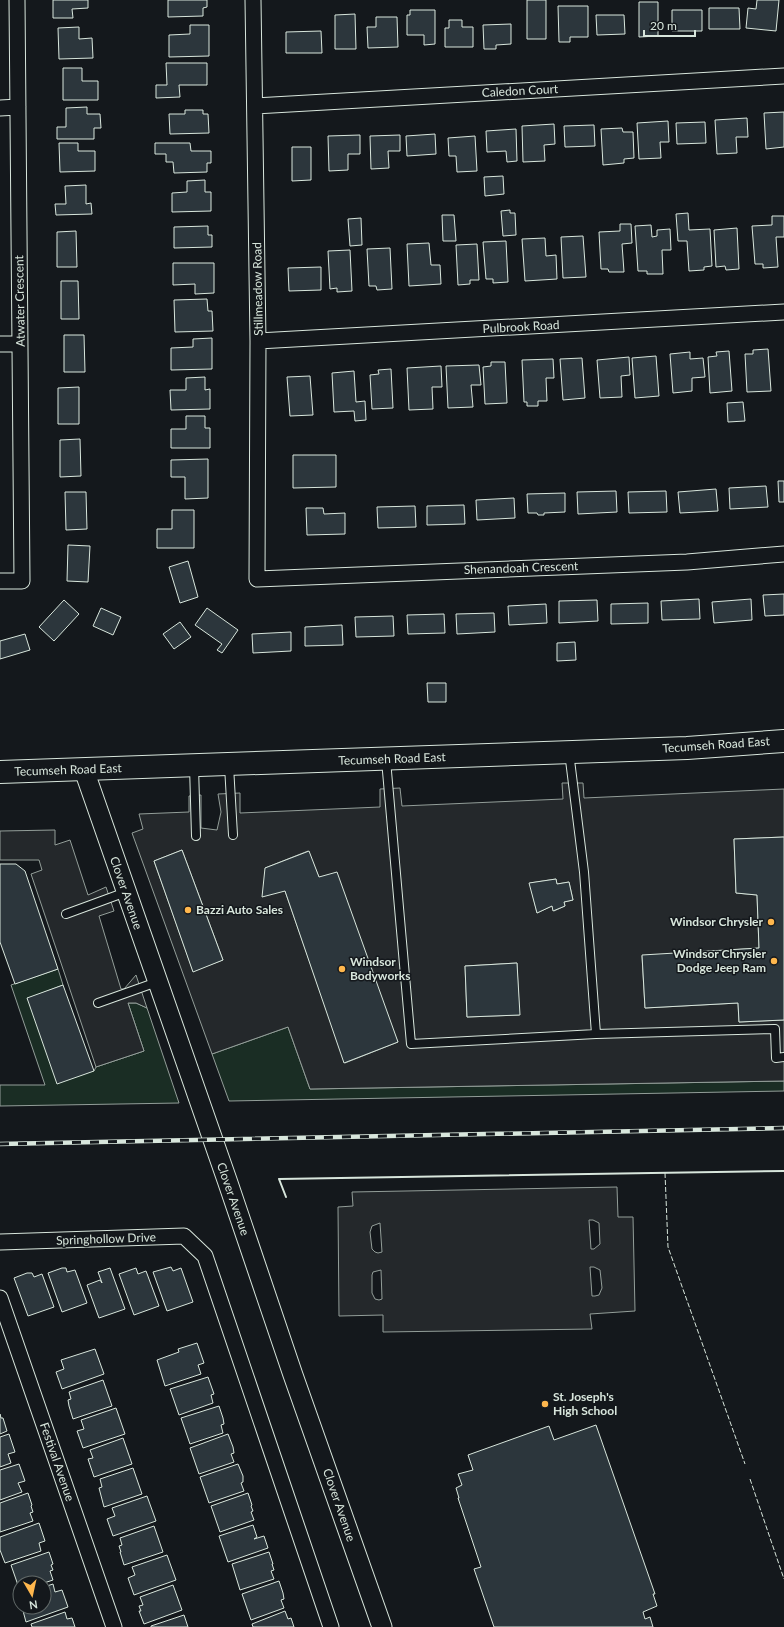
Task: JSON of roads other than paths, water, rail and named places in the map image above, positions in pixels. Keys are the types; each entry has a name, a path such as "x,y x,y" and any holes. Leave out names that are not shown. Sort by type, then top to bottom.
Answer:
{"main road":[{"name":"Tecumseh Road East","path":"0,772 687,748 784,741"}],"street":[{"name":"Atwater Crescent","path":"0,581 22,581 17,0"},
{"name":"Stillmeadow Road","path":"253,0 256,106 258,341 257,579"},
{"name":"Caledon Court","path":"256,106 784,76"},
{"path":"0,108 18,107"},
{"name":"Pulbrook Road","path":"258,341 784,312"},
{"path":"0,344 20,344"},
{"name":"Shenandoah Crescent","path":"257,579 687,562 784,554"},
{"name":"Clover Avenue","path":"84,770 382,1627"},
{"name":"Springhollow Drive","path":"0,1242 184,1236 205,1256 331,1627"},
{"name":"Festival Avenue","path":"0,1298 114,1627"}],"lane":[{"path":"569,752 584,872 596,1034"},
{"path":"386,759 411,1044 596,1034 775,1029 776,1058 784,1057"},
{"path":"228,765 233,835"},
{"path":"194,766 196,836"},
{"path":"66,914 126,892"},
{"path":"98,1003 157,982"}],"railway":[{"path":"0,1144 784,1128"}],"place":[{"name":"Bazzi Auto Sales","path":"188,910"},
{"name":"Windsor Chrysler","path":"771,922"},
{"name":"Windsor Chrysler Dodge Jeep Ram","path":"774,961"},
{"name":"Windsor Bodyworks","path":"342,969"},
{"name":"St. Joseph's High School","path":"545,1404"}]}
